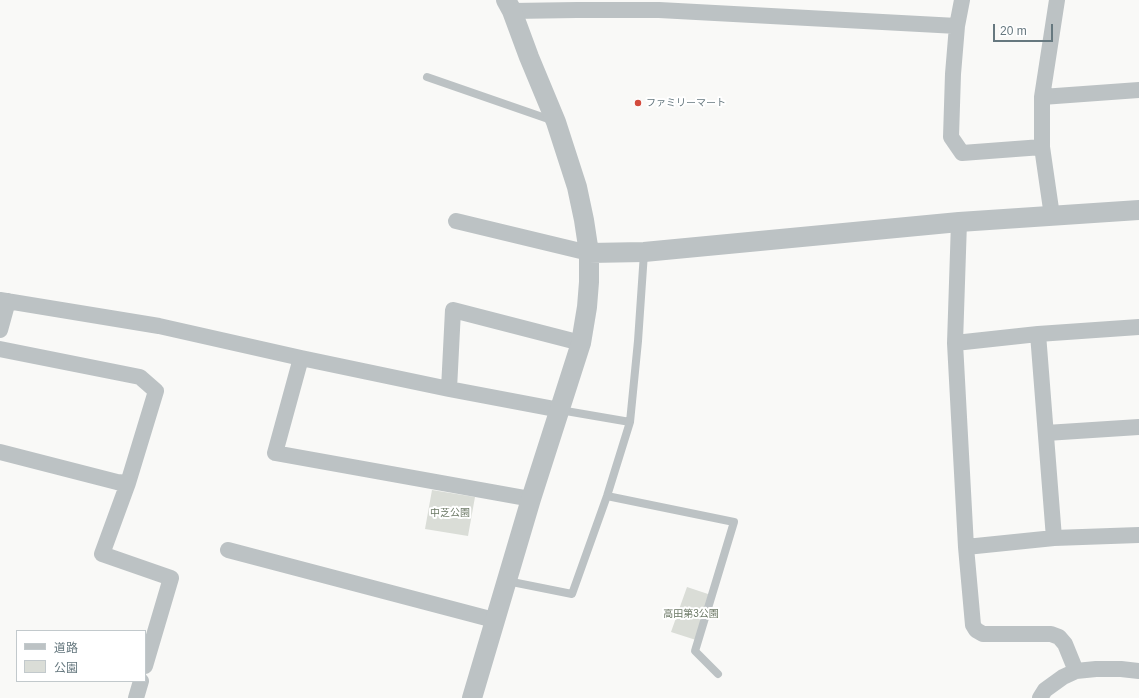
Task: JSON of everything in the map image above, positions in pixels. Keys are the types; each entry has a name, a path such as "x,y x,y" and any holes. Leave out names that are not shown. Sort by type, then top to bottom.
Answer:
{"street":[{"path":"962,0 957,26 953,74 951,137 962,153 1042,147"},
{"path":"1052,216 1042,147 1042,97 1057,0"},
{"path":"472,698 531,499 581,343 587,307 589,282 589,253 577,187 556,122 509,6 662,5 957,26"},
{"path":"1042,97 1139,90"},
{"path":"456,221 589,253 644,252 959,222 1139,210"},
{"path":"959,222 955,343 966,547 973,625 976,630 983,634 1051,634 1059,637 1065,644 1076,671"},
{"path":"0,330 4,300 160,326 301,358 449,389 560,410"},
{"path":"449,389 452,310 581,343"},
{"path":"955,343 1038,334 1139,327"},
{"path":"1038,334 1054,538"},
{"path":"0,349 140,377 156,391 128,483 102,554 171,578 146,663"},
{"path":"301,358 275,452 531,499"},
{"path":"1046,433 1139,427"},
{"path":"0,452 117,482 128,483"},
{"path":"966,547 1054,538 1139,535"},
{"path":"228,550 494,620"},
{"path":"1040,698 1045,690 1063,677 1076,671 1096,668 1139,671"},
{"path":"136,698 141,682"}],"lane":[{"path":"427,78 556,122"},
{"path":"507,581 572,594 607,496 630,422 638,341 644,252"},
{"path":"560,410 630,422"},
{"path":"607,496 734,522 695,651 718,674"}],"green space":[{"name":"中芝公園","path":"432,490 475,497 468,536 425,529"},
{"name":"高田第3公園","path":"687,587 711,595 696,640 671,632"}],"place":[{"name":"ファミリーマート","path":"638,103"}]}
